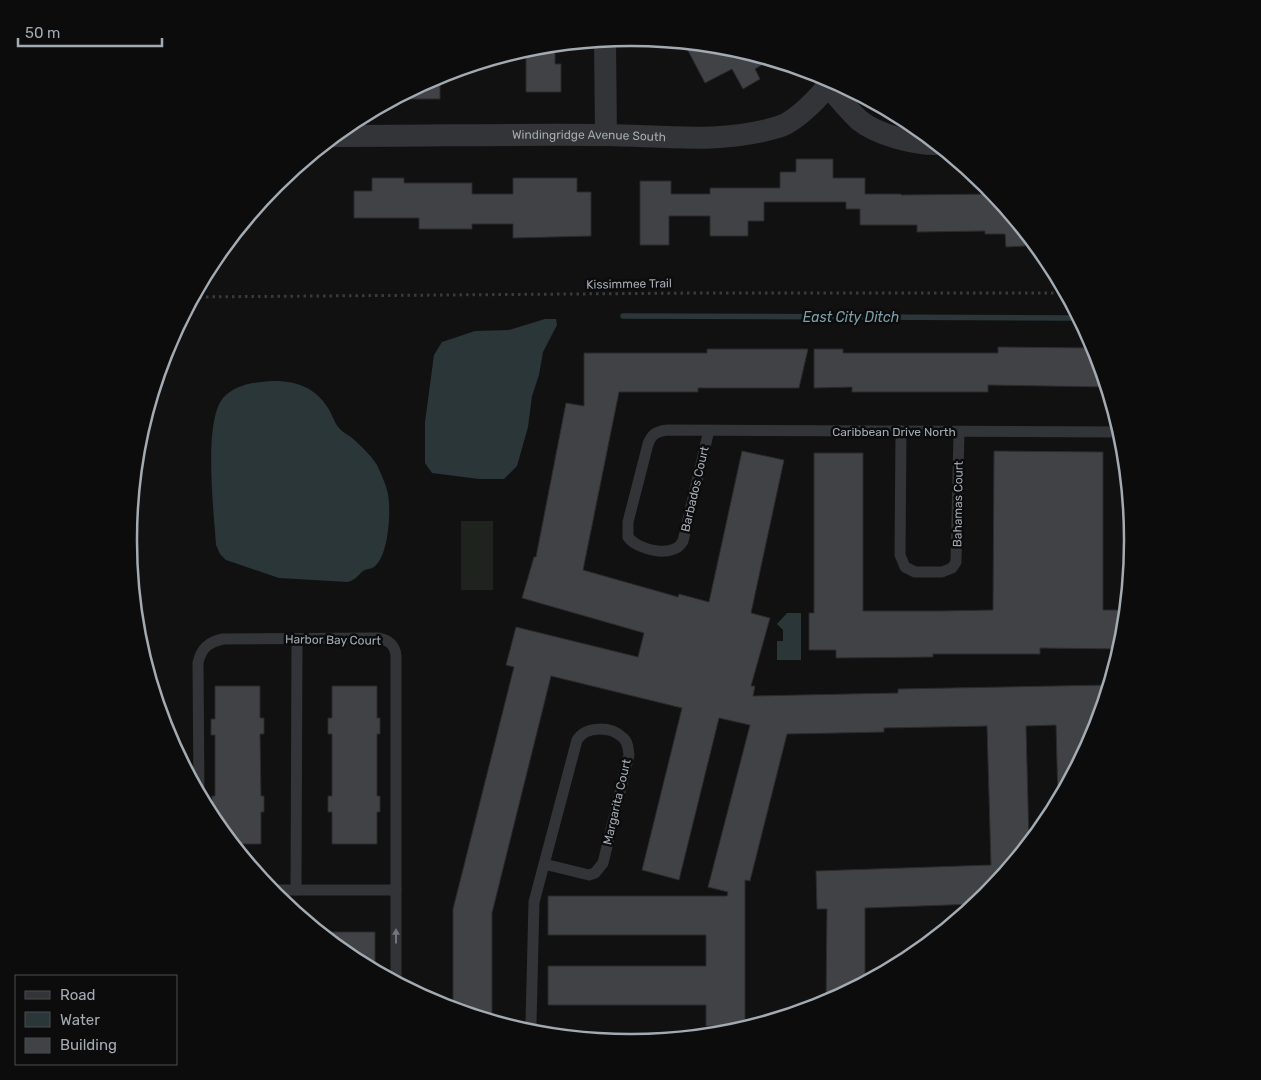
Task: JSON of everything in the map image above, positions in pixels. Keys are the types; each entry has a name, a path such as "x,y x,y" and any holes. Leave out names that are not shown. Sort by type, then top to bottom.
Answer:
{"street":[{"path":"605,47 606,135"},
{"name":"Windingridge Avenue South","path":"353,131 730,137 780,127 806,109 826,87"},
{"path":"836,91 860,121 886,134 926,144"}],"lane":[{"name":"Caribbean Drive North","path":"668,430 1112,432"},
{"name":"Barbados Court","path":"668,430 654,433 650,438 627,530 628,537 637,545 664,552 681,547 709,430"},
{"name":"Bahamas Court","path":"902,431 900,555 905,567 915,572 942,572 952,568 956,562 959,432"},
{"name":"Harbor Bay Court","path":"199,779 198,663 202,649 215,641 223,639 378,638 394,646 396,656 396,974"},
{"path":"296,890 297,639"},
{"name":"Margarita Court","path":"531,1023 532,914 536,890 577,740 580,734 592,729 616,733 622,736 626,742 629,755 603,864 595,873 589,875 544,864"},
{"path":"282,890 396,890"}],"path":[{"name":"Kissimmee Trail","path":"201,297 698,293 1058,293"}],"shaded area":[{"path":"461,521 493,521 493,590 461,590"}],"water":[{"path":"545,319 556,319 557,325 543,352 539,375 532,396 528,427 517,466 504,479 479,479 432,473 425,463 425,422 434,355 442,342 475,331 509,330"},
{"path":"273,381 297,384 317,395 328,408 340,429 368,453 377,465 385,483 389,511 388,533 383,553 374,567 363,571 348,582 279,578 226,560 220,554 216,545 211,447 217,410 228,393 253,383"},
{"path":"787,613 801,613 801,660 777,660 777,641 783,641 783,630 777,624"}],"building":[{"path":"687,49 763,64 755,69 760,79 743,89 732,69 705,83"},
{"path":"555,52 555,64 561,64 561,92 526,92 526,58"},
{"path":"440,85 440,99 408,99"},
{"path":"796,159 833,159 833,178 865,178 865,194 983,194 1002,214 1022,239 1025,246 1006,247 1005,234 985,234 985,231 917,232 917,225 860,225 860,209 846,209 846,202 764,202 764,221 748,221 748,236 710,236 710,216 669,216 669,245 640,245 640,181 671,181 671,194 710,194 710,188 780,188 780,172 796,172"},
{"path":"372,178 404,178 404,183 472,183 472,194 513,194 513,178 577,178 577,192 591,192 591,236 513,238 513,224 472,224 472,229 419,229 419,218 354,218 354,191 372,191"},
{"path":"998,347 1086,348 1100,387 988,385 988,392 852,392 852,387 814,388 814,349 843,349 843,353 998,353"},
{"path":"707,349 808,349 799,388 698,388 698,392 619,392 583,570 678,597 679,594 709,602 742,451 784,460 751,613 770,618 751,686 755,686 753,696 898,693 898,689 1102,685 1098,699 1087,729 1058,788 1056,725 1026,726 1029,831 1002,866 963,904 865,908 865,974 826,993 827,909 817,909 816,871 991,865 987,726 884,728 884,732 787,734 750,881 745,880 745,1020 716,1026 706,1026 706,1005 548,1005 548,966 706,966 706,935 548,935 548,896 727,896 728,892 708,887 750,725 719,718 679,880 642,870 682,708 551,676 492,913 492,1014 472,1008 453,1000 453,909 514,667 506,665 516,627 638,657 644,633 522,598 534,557 536,557 566,403 584,406 584,353 707,353"},
{"path":"994,451 1103,452 1103,610 1119,610 1112,649 1040,648 1040,654 933,654 933,657 836,658 836,650 809,650 809,613 814,613 814,453 863,453 863,611 993,610"},
{"path":"215,686 260,686 260,718 264,718 264,734 260,734 261,796 264,796 264,812 261,812 261,844 241,844 212,801 212,796 215,796 215,735 211,735 211,719 215,719"},
{"path":"332,686 377,686 377,718 380,718 380,734 377,734 377,796 380,796 380,812 377,812 377,844 332,844 332,812 328,812 328,796 332,796 332,734 328,734 328,718 332,718"},
{"path":"330,932 375,932 375,963"}],"waterway":[{"name":"East City Ditch","path":"623,316 1071,318"}]}
